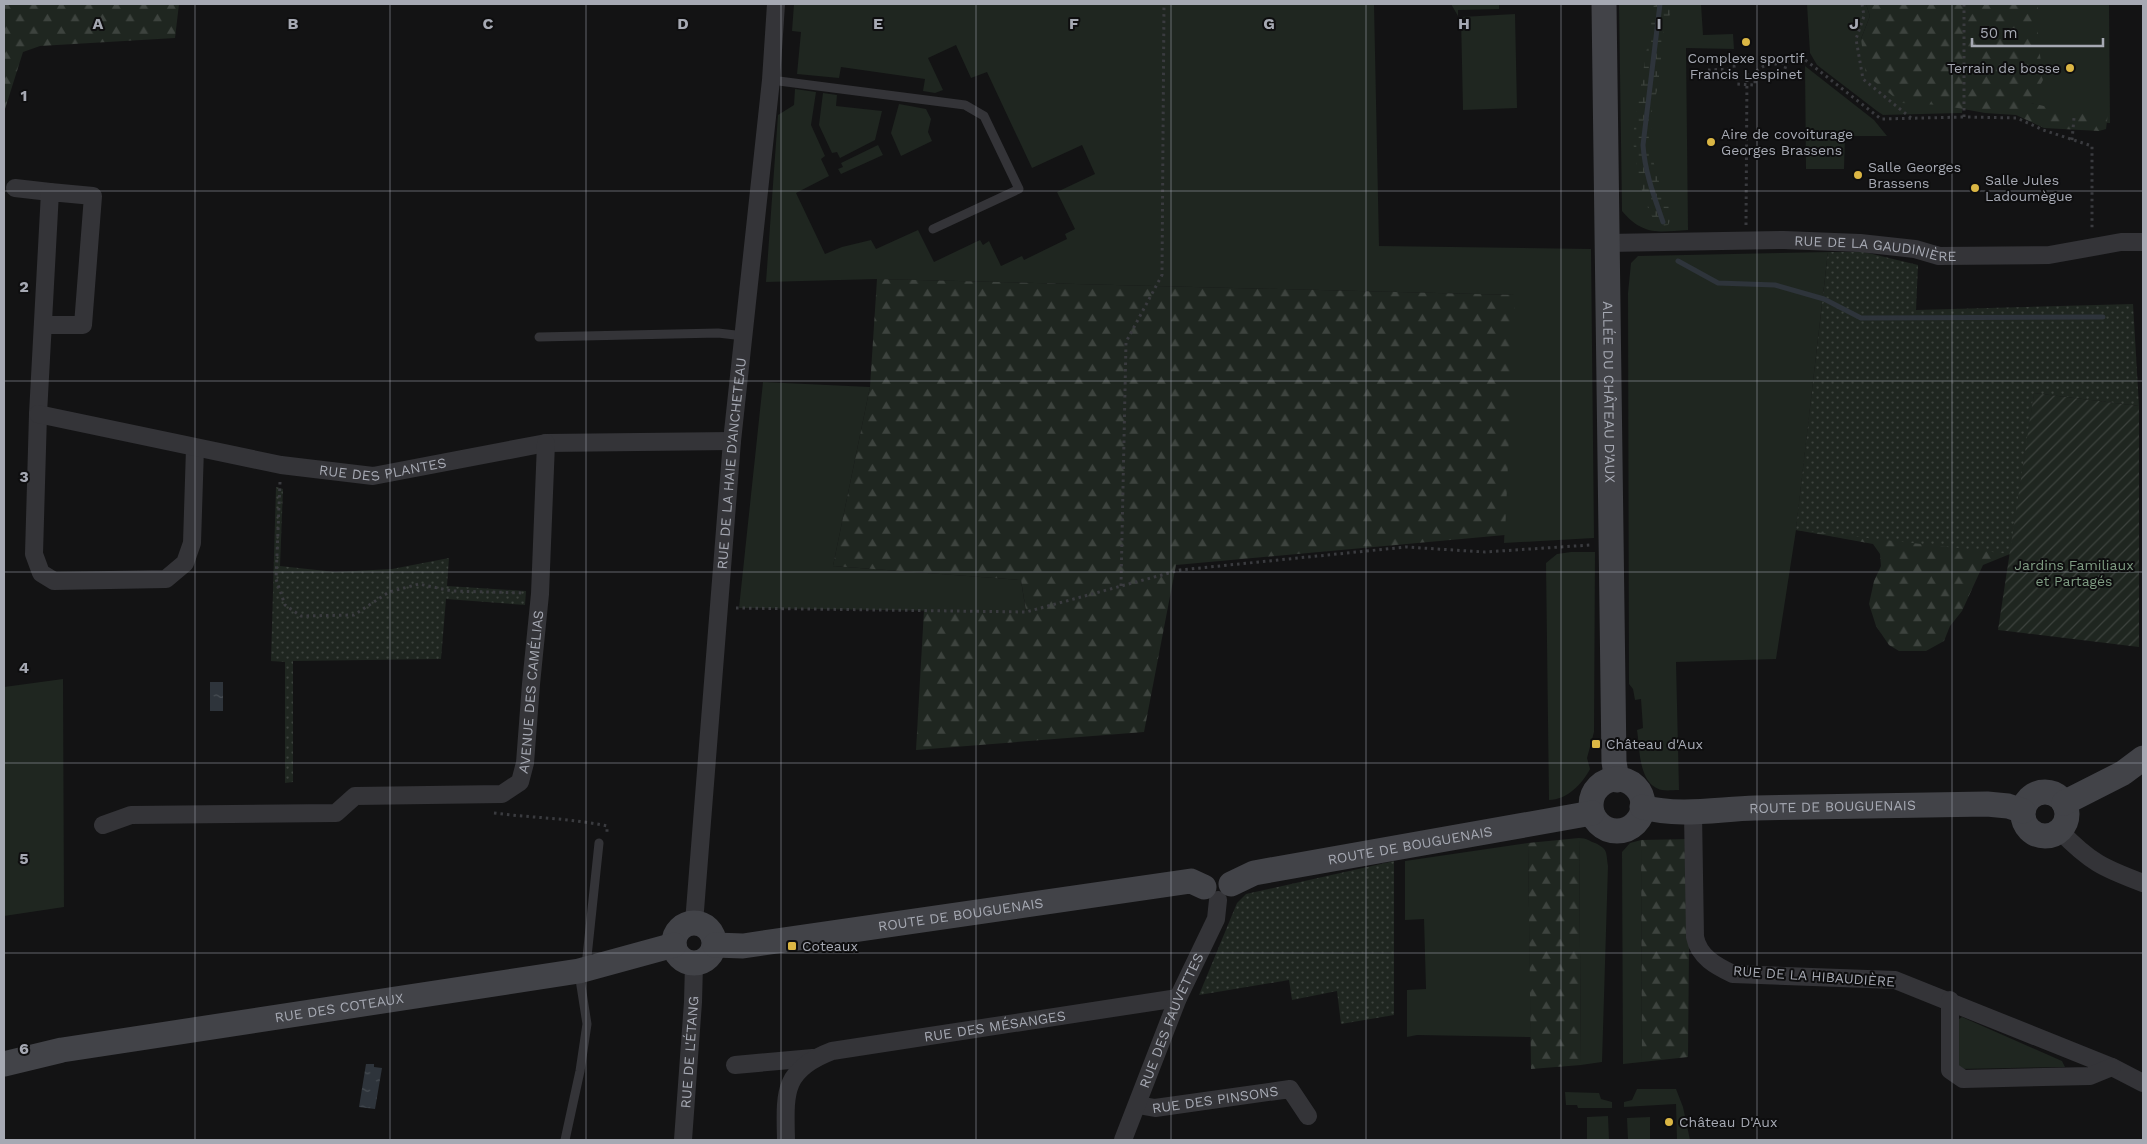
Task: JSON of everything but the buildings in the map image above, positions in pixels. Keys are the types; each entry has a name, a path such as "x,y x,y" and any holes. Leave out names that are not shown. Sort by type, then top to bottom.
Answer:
{"street":[{"name":"RUE DE LA HAIE D'ANCHETEAU","path":"694,923 732,441 771,80 776,4"},
{"name":"ALLÉE DU CHÂTEAU D'AUX","path":"1604,4 1614,762 1617,780"},
{"path":"15,188 93,196 83,325 44,325"},
{"path":"50,192 38,414 34,554 40,573 54,580 166,579 185,563 192,543 195,448"},
{"name":"RUE DE LA GAUDINIÈRE","path":"1607,243 1784,240 1860,243 1915,249 1939,256 2049,255 2121,242 2143,242"},
{"name":"RUE DES PLANTES","path":"38,414 281,465 374,476 546,443 732,441"},
{"name":"AVENUE DES CAMÉLIAS","path":"103,825 131,815 336,813 355,796 502,794 520,782 526,763 530,684 540,594 546,443"},
{"path":"2064,803 2123,773 2143,758"},
{"path":"1617,780 1633,786 1639,793 1642,807 1639,818 1632,826 1617,831 1604,828 1592,813 1592,800 1595,791 1607,781 1617,780"},
{"path":"2043,792 2051,793 2064,803 2067,818 2060,831 2052,836 2042,836 2033,833 2026,826 2023,811 2028,800 2043,792"},
{"name":"ROUTE DE BOUGUENAIS","path":"1642,807 1661,812 1693,813 1741,808 1987,804 2008,806 2023,811"},
{"name":"ROUTE DE BOUGUENAIS","path":"714,945 743,946 1191,881 1217,890 1254,872 1592,813"},
{"name":"RUE DE LA HIBAUDIÈRE","path":"1693,813 1694,937 1697,948 1704,956 1733,974 1895,980 1950,1000 2112,1067 2143,1083"},
{"path":"2060,831 2083,854 2104,868 2143,883"},
{"name":"RUE DES FAUVETTES","path":"1123,1140 1178,998 1216,919 1217,890"},
{"path":"694,923 707,928 712,933 714,945 707,958 694,964 679,958 674,946 675,934 680,928 694,923"},
{"name":"RUE DES COTEAUX","path":"4,1064 62,1050 582,970 674,946"},
{"name":"RUE DE L'ÉTANG","path":"683,1140 694,964"},
{"name":"RUE DES MÉSANGES","path":"735,1065 813,1058 832,1051 1178,998"},
{"path":"1950,1000 1950,1070 1963,1080 2090,1076 2112,1067"},
{"name":"RUE DES MÉSANGES","path":"786,1140 786,1091 797,1071 813,1058"},
{"name":"RUE DES PINSONS","path":"1138,1105 1155,1108 1290,1089 1308,1116"}],"lane":[{"path":"771,80 965,105 984,116 1019,189 933,230"},
{"path":"540,337 718,333 744,336"},
{"path":"565,1140 580,1070 587,1024 582,970 599,843"}],"path":[{"path":"1121,586 1126,342 1162,275 1164,4"},
{"path":"1862,4 1864,16 1856,39 1863,80 1911,118"},
{"path":"1964,4 1964,117"},
{"path":"1708,70 1729,69 1734,66 1737,84 1755,85 1755,72 1764,66 1804,59 1881,119 2017,118 2092,146 2092,248"},
{"path":"1783,75 1787,62"},
{"path":"1746,73 1746,241"},
{"path":"2072,140 2074,118"},
{"path":"281,465 276,579 285,605 301,616 354,615 389,592 419,584 452,591 540,594"},
{"path":"719,608 1026,612 1180,570 1406,548 1485,552 1611,544"},
{"path":"492,794 493,813 556,817 607,826 607,835 599,843"}],"green space":[{"path":"4,4 179,4 175,38 40,46 23,52 5,109"},
{"path":"794,4 1374,4 1379,246 1591,249 1594,538 1504,543 1514,295 877,279 766,282 778,115 794,105 795,89 816,92 811,125 825,156 821,159 829,176 796,193 825,254 842,247 871,240 876,249 918,230 934,262 980,240 983,245 989,241 1001,266 1022,256 1024,260 1067,239 1065,234 1075,229 1057,192 1095,174 1082,145 1032,168 987,72 971,78 956,45 928,58 943,90 935,93 923,91 925,79 841,67 839,78 797,74 801,32 792,31"},
{"path":"1451,4 1499,4 1499,9 1458,10 1458,16"},
{"path":"1619,4 1701,4 1703,35 1733,34 1734,49 1686,48 1688,230 1652,231 1644,229 1622,211"},
{"path":"1654,4 1674,4 1664,30 1658,86 1652,111 1650,149 1659,182 1672,217 1668,225 1662,226 1650,212 1645,199 1637,170 1633,135"},
{"path":"1807,4 1866,4 1870,16 1861,39 1963,104 1962,113 1883,115 1877,111 1817,65 1810,53"},
{"path":"1866,4 2038,4 2038,38 2043,80 2031,103 2078,114 2095,111 2108,113 2106,129 2099,131 2044,128 2016,115 1985,113 1941,105 1902,103 1866,75 1861,39 1870,16"},
{"name":"Terrain de bosse","path":"2028,4 2109,4 2110,123 2084,122 2031,103"},
{"path":"1515,14 1517,108 1463,110 1461,17"},
{"path":"1805,66 1874,120 1887,136 1845,136 1844,169 1806,169"},
{"path":"823,93 837,95 836,106 882,111 875,140 840,158 837,152 832,153 819,125"},
{"path":"899,104 926,109 931,119 928,132 932,141 901,156 891,133"},
{"path":"878,145 883,155 841,174 838,169 843,167 841,163"},
{"path":"1828,252 1796,530 1776,659 1676,662 1679,790 1662,790 1654,787 1644,774 1637,730 1643,728 1641,699 1635,700 1633,689 1629,684 1628,293 1631,263 1638,256"},
{"path":"1828,252 1864,252 1918,265 1916,310 2133,304 2139,406 2034,393 2010,554 1796,530"},
{"path":"877,279 1515,295 1505,535 1176,565 1144,732 916,750 924,610 1026,611 1021,580 833,566 870,387"},
{"path":"1831,331 2034,393 2010,554 1983,565 1962,611 1950,626 1944,641 1926,651 1899,651 1889,645 1876,626 1869,604 1874,581 1881,566 1880,554 1873,544 1796,530 1818,342"},
{"path":"763,382 870,387 833,566 1021,580 1026,612 739,608"},
{"name":"Jardins Familiaux et Partagés","path":"2034,393 2139,406 2139,647 1998,630"},
{"path":"276,487 283,489 280,566 335,572 392,569 449,558 447,586 526,591 525,605 446,599 441,659 293,661 293,782 285,783 285,662 271,661"},
{"path":"1595,552 1594,732 1587,758 1590,769 1587,774 1574,790 1562,797 1549,800 1546,563 1557,554"},
{"path":"63,679 64,907 4,916 4,687"},
{"path":"1579,838 1586,839 1602,847 1606,852 1608,866 1602,1062 1581,1065"},
{"path":"1579,838 1581,1065 1531,1069 1528,843"},
{"path":"1690,839 1688,1057 1642,1062 1641,840"},
{"path":"1641,840 1642,1062 1623,1064 1622,852 1630,843"},
{"path":"1528,843 1531,1037 1417,1035 1407,1037 1407,990 1426,989 1424,919 1405,920 1405,861"},
{"path":"1394,861 1394,1015 1341,1024 1337,991 1292,1000 1289,980 1199,995 1237,903 1246,894"},
{"path":"1962,1017 2062,1061 2065,1067 1959,1069 1956,1026 1959,1026 1959,1019"},
{"path":"1637,1089 1676,1089 1683,1107 1690,1140 1677,1140 1676,1104 1624,1107 1624,1102 1632,1100"},
{"path":"1565,1092 1599,1093 1601,1099 1612,1102 1612,1108 1578,1108 1577,1105 1566,1105"},
{"path":"1608,1116 1609,1140 1587,1140 1587,1117"},
{"path":"1650,1117 1650,1140 1628,1140 1627,1118"}],"water":[{"path":"210,682 223,682 223,711 210,711"},
{"path":"366,1064 374,1064 374,1067 382,1068 375,1109 359,1107"}],"waterway":[{"path":"1660,4 1643,145 1648,175 1663,222"},
{"path":"1678,261 1718,283 1775,285 1824,299 1861,318 2103,317"}],"place":[{"name":"Complexe sportif Francis Lespinet","path":"1746,42"},
{"name":"Terrain de bosse","path":"2070,68"},
{"name":"Aire de covoiturage Georges Brassens","path":"1711,142"},
{"name":"Salle Georges Brassens","path":"1858,175"},
{"name":"Salle Jules Ladoumègue","path":"1975,188"},
{"name":"Château d'Aux","path":"1596,744"},
{"name":"Coteaux","path":"792,946"},
{"name":"Château D'Aux","path":"1669,1122"}]}
